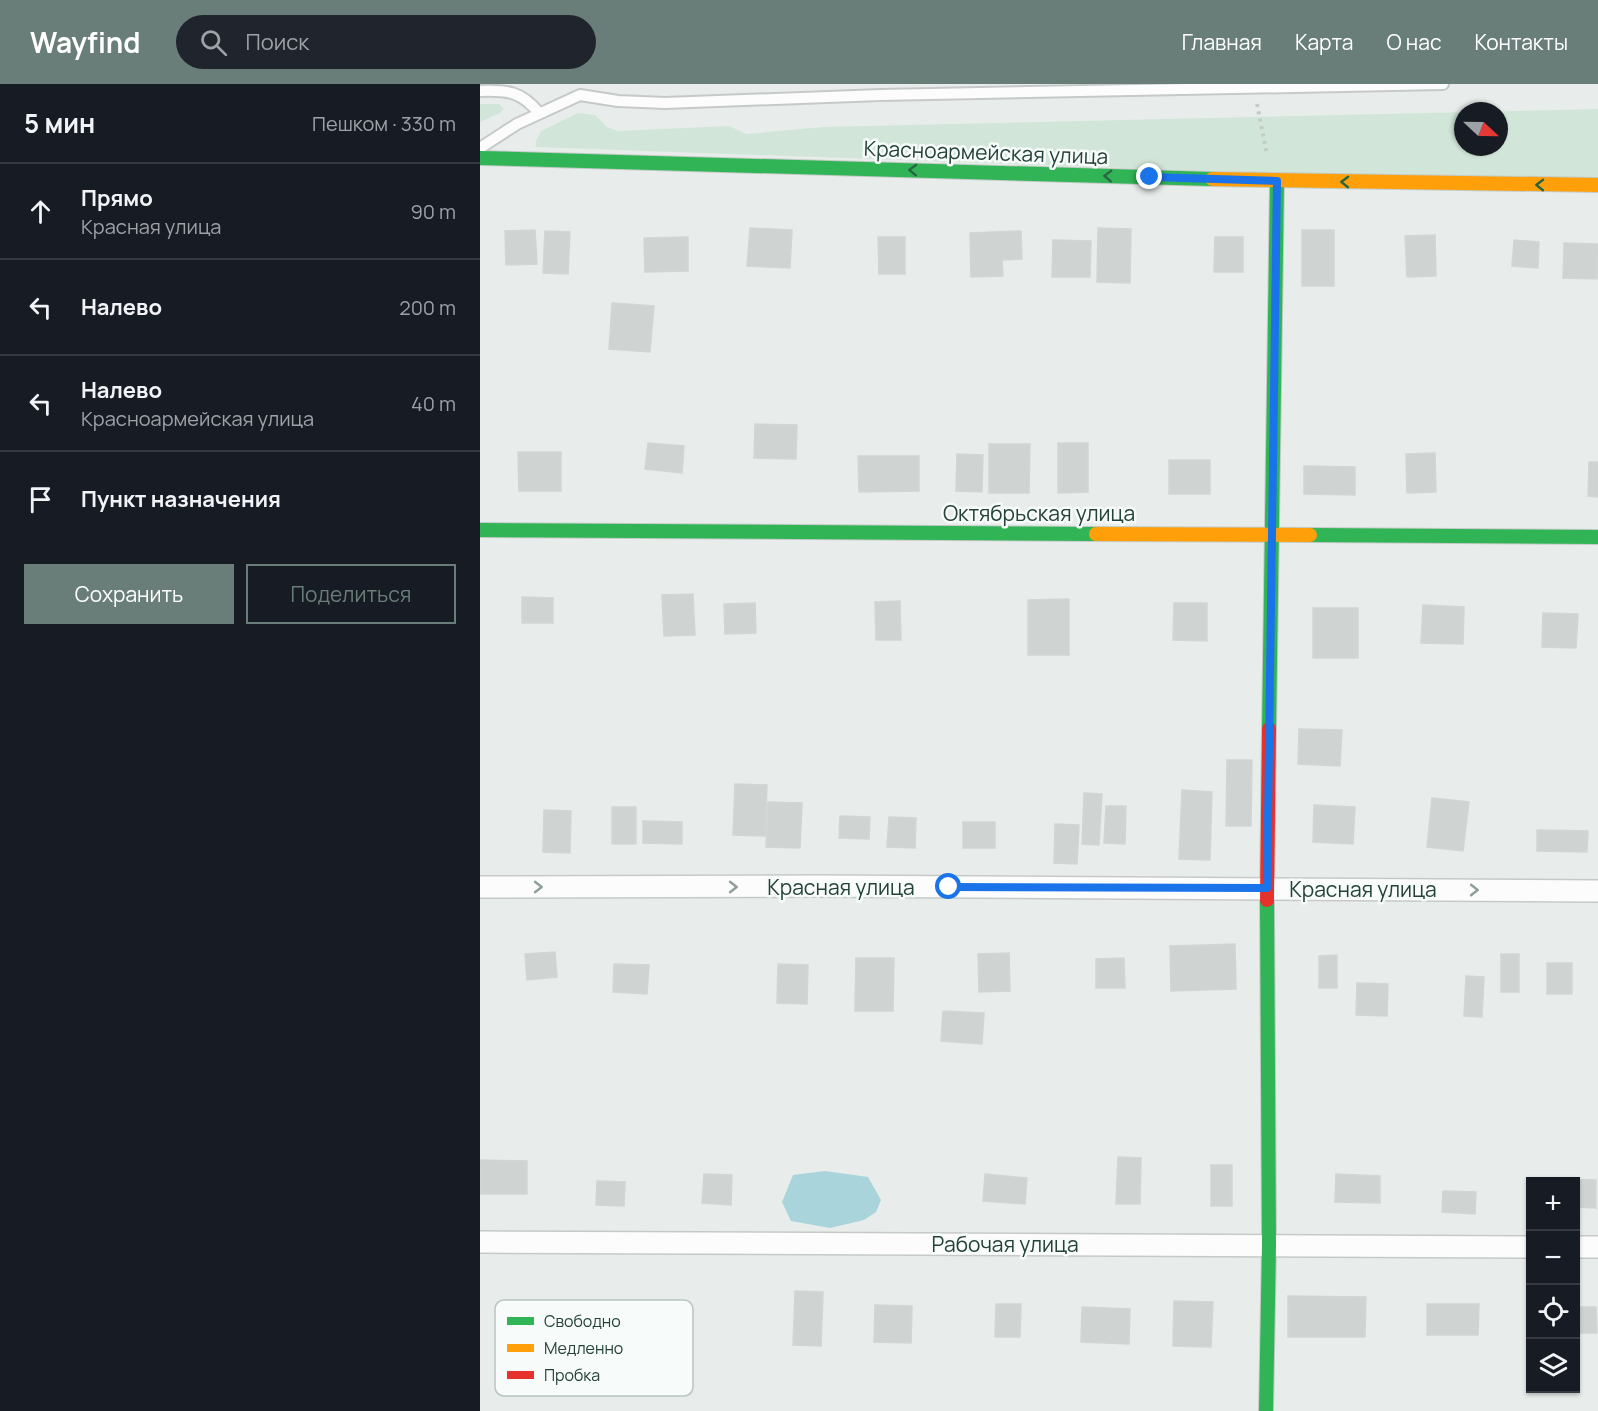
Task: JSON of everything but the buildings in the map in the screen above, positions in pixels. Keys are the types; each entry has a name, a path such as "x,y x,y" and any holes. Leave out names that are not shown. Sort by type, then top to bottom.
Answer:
{"street":[{"name":"Красноармейская улица","path":"480,158 1275,181 1598,185"},
{"path":"1266,1411 1269,1245 1267,888 1275,181"},
{"name":"Октябрьская улица","path":"480,530 1598,537"},
{"name":"Красная улица","path":"480,887 1267,888 1598,891"},
{"name":"Рабочая улица","path":"480,1242 1526,1247"},
{"path":"1580,1247 1598,1247"}],"lane":[{"path":"480,148 507,129 580,89 618,101 665,103 881,90 1256,88 1443,84"},
{"path":"480,91 511,93 530,103 539,113"}],"path":[{"path":"1256,88 1259,121 1275,181"}],"green space":[{"path":"480,104 499,104 504,109 480,122"},
{"path":"1598,109 1598,185 536,147 541,131 578,113 595,115 607,127 618,131 729,126 747,134 822,127 1454,112 1454,156 1508,156 1508,111"}],"water":[{"path":"825,1171 868,1177 881,1200 876,1212 864,1220 830,1228 791,1221 782,1202 793,1175"}],"traffic: fast":[{"path":"480,158 1212,179"},
{"path":"1269,729 1277,181"},
{"path":"480,530 1096,534"},
{"path":"1310,535 1598,537"},
{"path":"1266,1411 1269,1245 1267,900"}],"traffic: slow":[{"path":"1212,179 1598,185"},
{"path":"1096,534 1310,535"}],"traffic: jam":[{"path":"1267,900 1269,729"}],"route":[{"path":"949,887 1267,888 1277,181 1150,177"}]}
